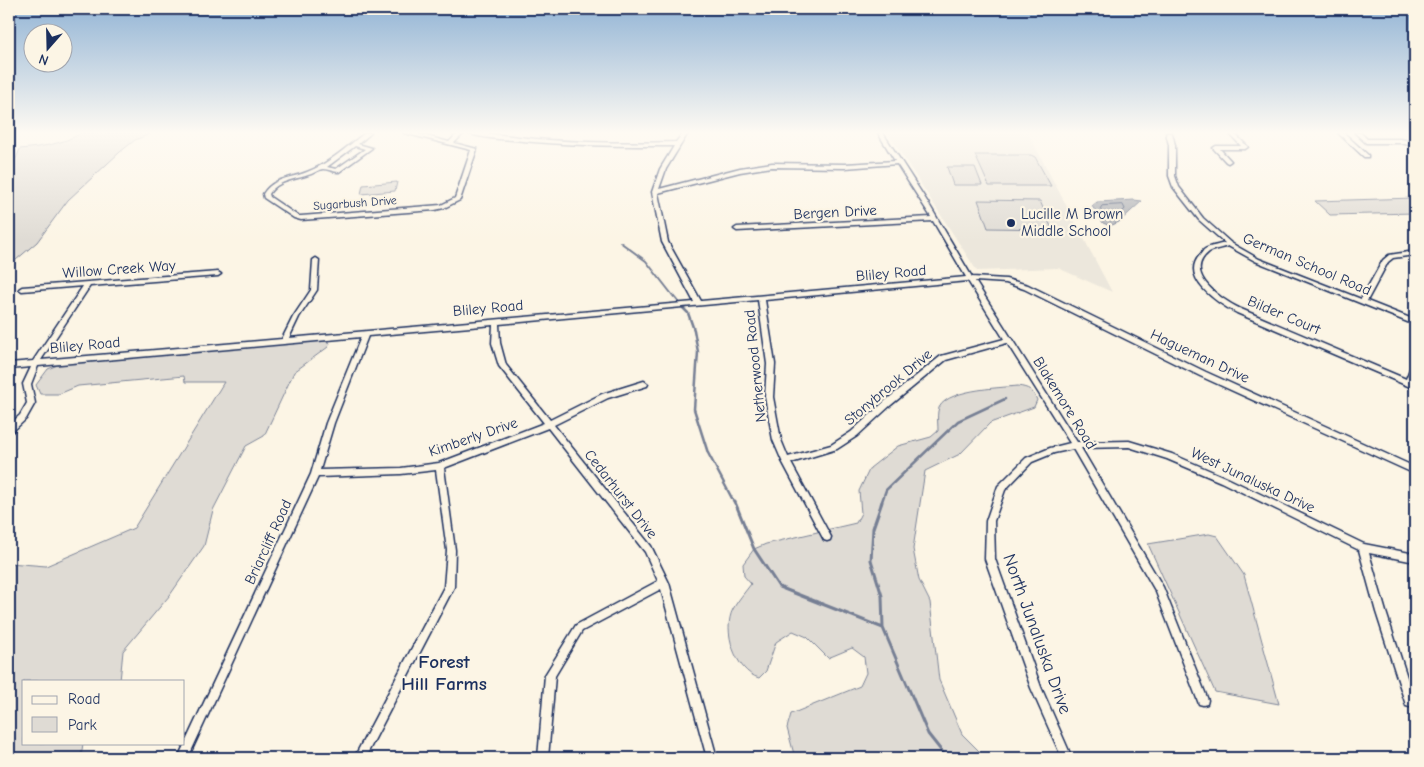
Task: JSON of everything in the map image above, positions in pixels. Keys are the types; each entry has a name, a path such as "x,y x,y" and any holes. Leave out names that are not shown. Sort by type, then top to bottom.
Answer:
{"street":[{"name":"Sugarbush Drive","path":"318,169 308,174 276,182 269,188 266,194 267,198 296,217 301,218 435,208 453,202 460,195 466,169"},
{"path":"663,169 655,192 665,242 699,304"},
{"path":"655,192 748,169"},
{"name":"Blakemore Road","path":"902,169 1075,445 1160,590 1203,700"},
{"name":"German School Road","path":"1172,169 1172,176 1176,187 1201,219 1228,244 1257,260 1415,323"},
{"name":"Bergen Drive","path":"737,229 935,219"},
{"name":"Bilder Court","path":"1228,244 1208,250 1198,260 1199,277 1215,297 1239,311 1412,385"},
{"path":"1363,302 1385,261 1391,256 1415,253"},
{"path":"285,340 296,317 314,290 316,260"},
{"name":"Willow Creek Way","path":"22,289 218,274"},
{"name":"Bliley Road","path":"9,366 970,279"},
{"name":"Hagueman Drive","path":"970,279 1006,281 1026,287 1203,374 1415,471"},
{"path":"9,430 23,417 31,403 27,384 36,363 88,284"},
{"name":"Netherwood Road","path":"761,298 771,364 769,397 777,440 786,461 827,537"},
{"name":"Cedarhurst Drive","path":"496,321 496,343 503,366 648,549 664,584 712,758"},
{"name":"Briarcliff Road","path":"183,758 315,474 330,423 366,333"},
{"name":"Stonybrook Drive","path":"786,461 834,447 854,434 888,403 944,358 1009,340"},
{"path":"1412,385 1415,366"},
{"name":"Kimberly Drive","path":"315,474 401,472 440,466 548,425 605,396 644,384"},
{"name":"West Junaluska Drive","path":"1075,445 1129,444 1169,456 1224,480 1363,548 1415,558"},
{"name":"North Junaluska Drive","path":"1067,758 1036,688 990,560 990,522 1000,488 1029,460 1052,450 1075,445"},
{"path":"359,758 449,587 451,550 440,466"},
{"path":"1363,548 1410,702"},
{"path":"543,758 550,676 579,628 664,584"}],"shaded area":[{"name":"Lucille M Brown Middle School","path":"911,169 1047,169 1112,292 1058,268 977,271"}],"green space":[{"path":"12,169 102,169 68,200 37,242 9,266 9,175"},
{"path":"948,169 976,169 982,185 953,185"},
{"path":"981,169 1042,169 1051,186 989,186"},
{"path":"397,182 395,191 361,194 363,185"},
{"path":"1415,198 1415,213 1330,215 1315,201"},
{"path":"978,200 1040,201 1052,229 988,228"},
{"path":"322,340 330,343 328,347 294,372 264,436 246,446 213,510 204,546 170,595 123,651 120,680 22,680 22,744 83,744 81,758 9,758 9,563 46,566 134,528 224,382 185,382 184,376 78,386 59,394 40,394 36,385 48,369 60,364"},
{"path":"1018,386 1032,391 1037,400 1034,407 990,423 960,454 925,471 913,549 919,580 930,602 939,680 962,734 986,758 795,758 787,728 791,714 860,686 866,673 864,657 852,648 828,658 807,637 793,631 776,642 766,671 759,678 751,674 737,659 730,638 729,628 733,609 751,584 744,576 743,564 754,549 766,544 856,523 861,513 859,491 870,468 898,446 931,437 938,431 938,411 942,404 950,398 972,391"},
{"path":"1209,534 1217,536 1244,575 1279,704 1215,692 1148,544"}],"water":[{"path":"1142,201 1119,222 1110,226 1103,223 1092,206 1097,202"}],"waterway":[{"path":"620,242 646,261 674,297"},
{"path":"673,295 678,301"},
{"path":"683,308 688,313 694,330 698,352 694,409 708,453 735,504"},
{"path":"881,504 886,490 958,421 1005,399"},
{"path":"735,502 754,549 779,587 883,628"},
{"path":"882,502 873,528 871,560 882,596 883,628"},
{"path":"883,628 928,734 947,758"}],"place":[{"name":"Lucille M Brown Middle School","path":"1011,223"}],"district":[{"name":"Forest Hill Farms","path":"444,673"}]}
